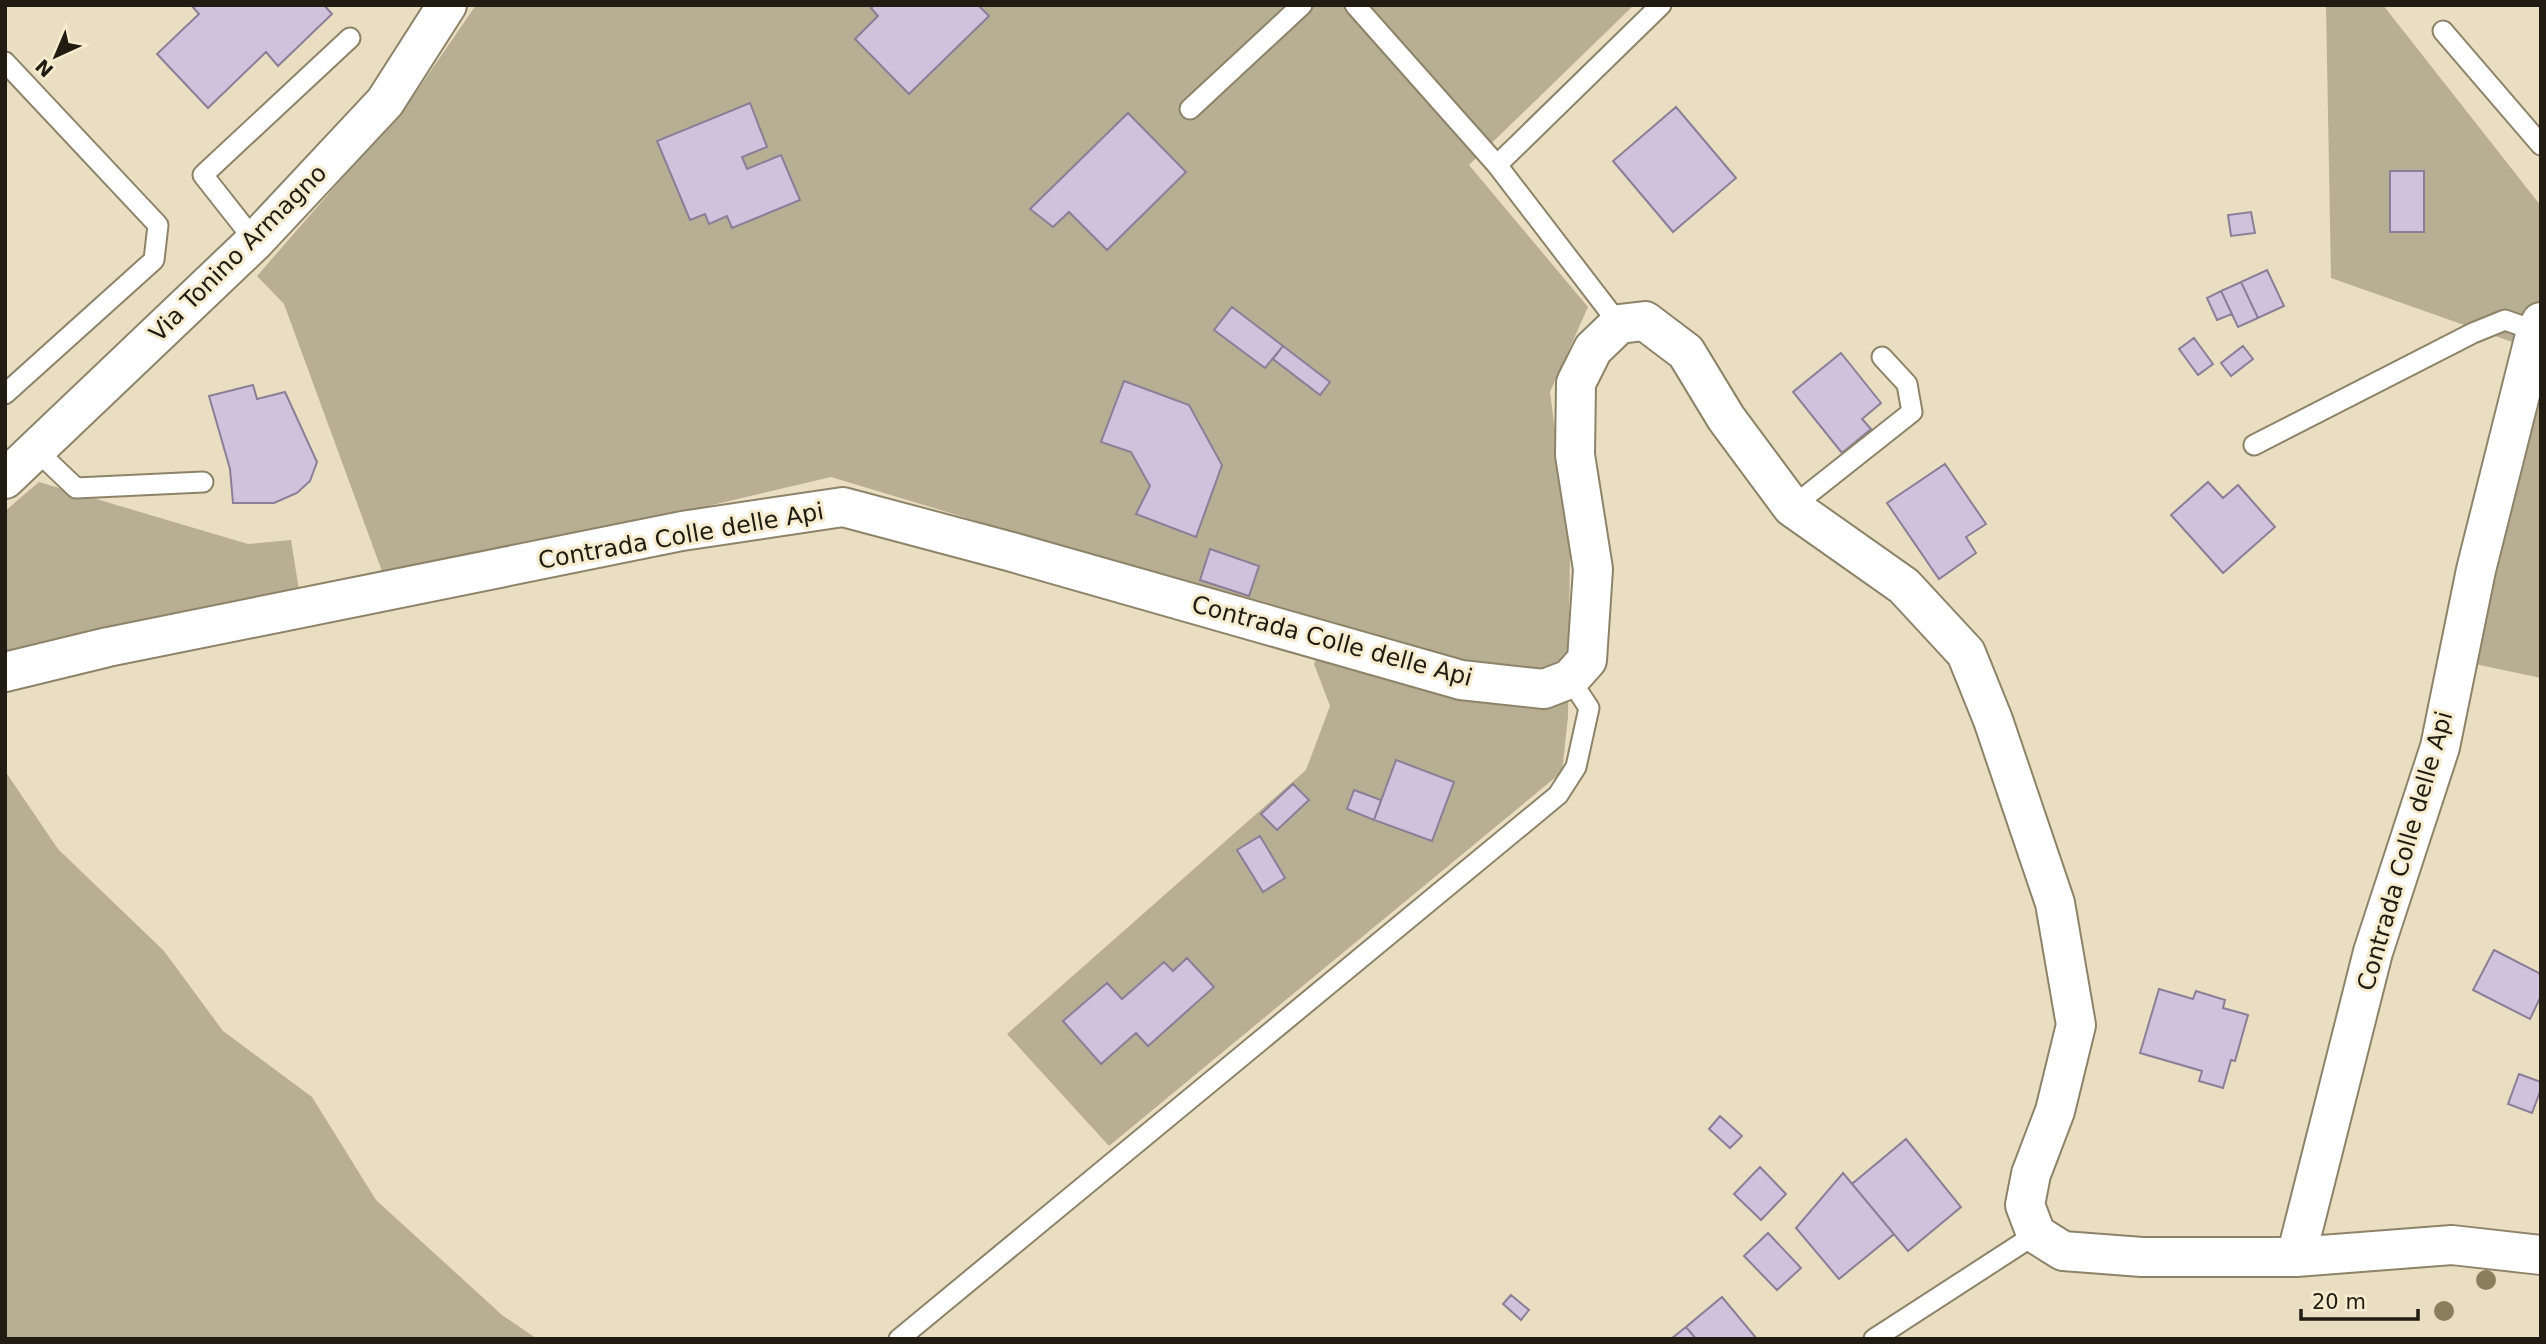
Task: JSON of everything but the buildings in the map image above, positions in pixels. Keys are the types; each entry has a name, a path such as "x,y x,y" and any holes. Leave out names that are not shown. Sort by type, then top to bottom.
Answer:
{"street":[{"name":"Via Tonino Armagno","path":"5,480 255,242 385,102 447,5"},
{"path":"1570,679 1587,660 1593,569 1574,455 1576,383 1593,348 1619,324 1645,321 1686,352 1726,418 1792,507 1904,586 1966,653 1993,720 2055,903 2076,1025 2055,1111 2031,1174 2025,1205 2036,1234 2063,1251 2142,1257 2296,1257 2452,1245 2541,1255"},
{"name":"Contrada Colle delle Api","path":"2296,1257 2373,952 2440,747 2476,570 2538,327"},
{"name":"Contrada Colle delle Api","path":"5,672 108,647 668,534 844,507 1461,680 1544,689 1570,679"}],"lane":[{"path":"1190,109 1301,5"},
{"path":"1355,5 1497,165 1619,324"},
{"path":"1497,165 1661,5"},
{"path":"2443,32 2541,145"},
{"path":"255,242 203,175 350,38"},
{"path":"5,61 158,225 154,260 5,394"},
{"path":"2254,445 2484,328 2505,320 2538,327"},
{"path":"1792,507 1912,412 1908,384 1882,356"},
{"path":"36,450 76,488 203,482"},
{"path":"899,1339 1558,795 1576,767 1589,708 1570,679"},
{"path":"1874,1339 2036,1234"}],"shaded area":[{"path":"476,5 1634,5 1469,165 1588,307 1550,392 1570,548 1568,717 1562,772 1109,1146 1007,1034 1306,770 1330,706 1314,664 1331,628 831,477 670,515 383,574 284,304 257,276 412,98"},
{"path":"2326,5 2383,5 2541,206 2541,678 2442,657 2515,343 2331,278"},
{"path":"39,482 248,544 291,540 299,590 5,653 5,511"},
{"path":"5,771 58,849 164,951 223,1031 312,1097 376,1200 502,1315 537,1339 5,1339"}]}
